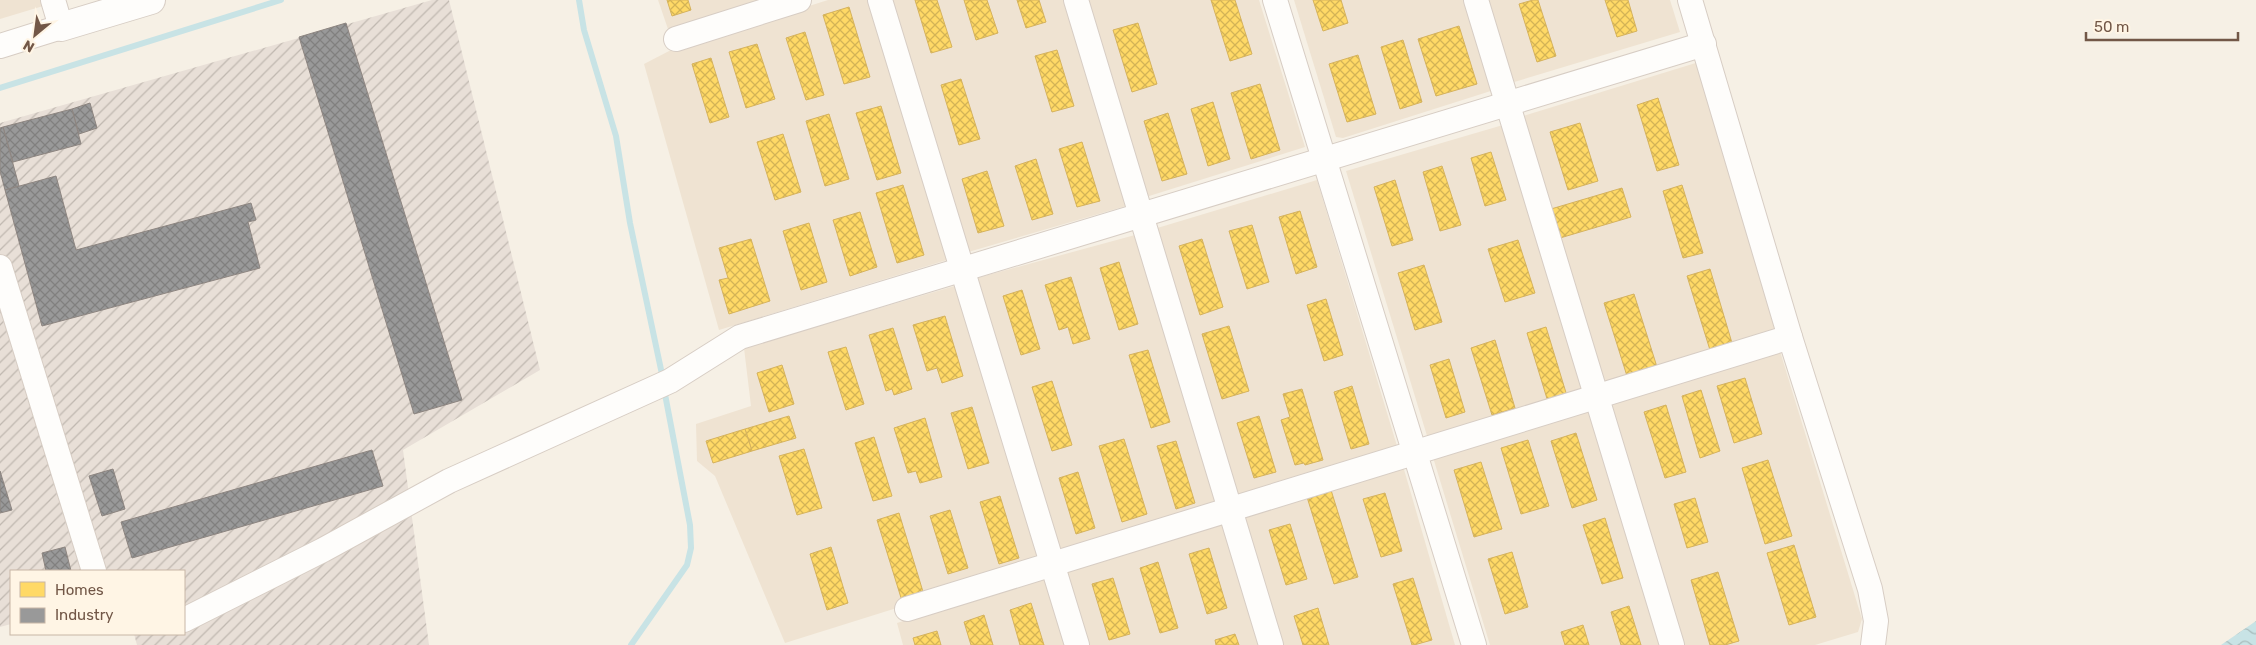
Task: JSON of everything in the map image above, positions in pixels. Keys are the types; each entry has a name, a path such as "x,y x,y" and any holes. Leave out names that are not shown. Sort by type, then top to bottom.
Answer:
{"street":[{"path":"53,0 61,27"},
{"path":"0,46 151,0"},
{"path":"676,39 799,0"},
{"path":"880,0 1077,645"},
{"path":"1076,0 1271,645"},
{"path":"1275,0 1474,645"},
{"path":"1476,0 1672,645"},
{"path":"1690,0 1790,337 1870,589 1876,621 1869,644"},
{"path":"185,619 323,550 449,481 663,384 740,337 1704,44"},
{"path":"0,267 94,570"},
{"path":"907,609 1790,337"}],"shaded area":[{"path":"0,0 63,0 0,19"},
{"path":"432,0 449,0 540,370 403,450 429,645 137,645 134,635 185,635 185,570 10,570 10,624 0,627 0,123"},
{"path":"658,0 778,0 669,32"},
{"path":"828,0 870,0 950,259 719,330 644,64 671,50"},
{"path":"890,0 1065,0 1126,206 965,253"},
{"path":"1085,0 1259,0 1305,147 1146,197"},
{"path":"1294,0 1468,0 1497,89 1343,138 1336,137"},
{"path":"1486,0 1670,0 1680,32 1511,83"},
{"path":"1699,62 1779,332 1604,388 1520,117"},
{"path":"1503,125 1588,393 1428,439 1346,171"},
{"path":"1317,180 1397,446 1236,498 1154,229"},
{"path":"1135,235 1217,504 1057,550 977,278"},
{"path":"958,285 1038,559 935,596 785,643 715,476 697,461 696,424 751,406 744,348"},
{"path":"1779,348 1862,619 1858,632 1815,645 1681,645 1607,403"},
{"path":"1593,406 1661,645 1490,645 1432,454"},
{"path":"1403,466 1455,645 1280,645 1241,516"},
{"path":"1224,522 1260,645 1087,645 1064,568"},
{"path":"1046,576 1066,645 903,645 897,623"}],"water":[{"path":"2256,621 2256,645 2221,645"}],"building: Homes":[{"path":"667,0 688,0 691,10 672,16"},
{"path":"915,0 937,0 952,47 931,53"},
{"path":"964,0 987,0 998,33 976,40"},
{"path":"1017,0 1039,0 1046,22 1026,28"},
{"path":"1211,0 1235,0 1252,54 1230,61"},
{"path":"1313,0 1341,0 1348,23 1323,31"},
{"path":"1538,0 1556,56 1537,62 1519,4"},
{"path":"1605,0 1628,0 1637,31 1617,37"},
{"path":"849,7 870,77 844,84 823,15"},
{"path":"1138,23 1157,84 1132,92 1113,30"},
{"path":"1459,26 1477,84 1436,96 1418,39"},
{"path":"805,32 824,95 806,100 786,38"},
{"path":"1403,40 1422,102 1400,109 1381,47"},
{"path":"757,44 775,99 746,108 729,52"},
{"path":"1057,50 1074,106 1052,112 1035,56"},
{"path":"1358,55 1376,114 1347,122 1329,64"},
{"path":"711,58 729,117 710,123 692,64"},
{"path":"961,79 980,139 959,145 941,85"},
{"path":"1260,84 1280,150 1251,159 1231,93"},
{"path":"1658,98 1679,165 1657,171 1637,105"},
{"path":"1213,102 1230,159 1208,166 1191,109"},
{"path":"881,106 901,173 877,180 856,113"},
{"path":"1168,113 1187,174 1162,181 1144,121"},
{"path":"829,114 849,179 825,186 806,121"},
{"path":"1580,123 1598,181 1568,190 1550,132"},
{"path":"783,134 801,192 775,200 757,142"},
{"path":"1082,142 1100,201 1077,207 1059,149"},
{"path":"1491,152 1506,200 1485,206 1471,158"},
{"path":"1036,159 1053,214 1032,220 1015,166"},
{"path":"1442,166 1461,225 1440,231 1423,172"},
{"path":"987,171 1004,226 978,233 962,179"},
{"path":"1395,180 1413,240 1392,246 1374,187"},
{"path":"903,185 924,255 897,263 876,193"},
{"path":"1682,185 1703,253 1683,258 1663,191"},
{"path":"1622,188 1631,217 1560,238 1551,209"},
{"path":"1300,211 1317,267 1296,274 1279,217"},
{"path":"860,212 877,267 850,276 833,220"},
{"path":"809,223 827,282 801,290 783,231"},
{"path":"1252,225 1269,282 1247,289 1229,231"},
{"path":"751,239 770,301 729,314 719,280 728,278 719,248"},
{"path":"1202,239 1223,307 1200,315 1179,246"},
{"path":"1518,240 1535,293 1505,302 1488,249"},
{"path":"1119,262 1138,324 1119,330 1100,268"},
{"path":"1424,265 1442,322 1415,330 1398,273"},
{"path":"1710,269 1732,343 1710,350 1687,276"},
{"path":"1071,277 1090,339 1073,344 1068,327 1059,330 1045,285"},
{"path":"1022,290 1040,349 1021,355 1003,296"},
{"path":"1634,294 1657,367 1627,376 1604,303"},
{"path":"1326,299 1343,355 1324,361 1307,305"},
{"path":"945,316 963,376 942,383 937,368 927,371 913,325"},
{"path":"1229,326 1249,391 1222,399 1202,334"},
{"path":"1546,327 1567,396 1548,402 1527,333"},
{"path":"893,328 912,389 894,395 892,389 886,391 869,335"},
{"path":"1495,340 1515,408 1492,415 1471,348"},
{"path":"846,347 864,404 846,410 828,352"},
{"path":"1148,350 1170,422 1151,428 1129,355"},
{"path":"1449,359 1465,412 1446,418 1430,365"},
{"path":"782,365 794,404 769,412 757,373"},
{"path":"1745,378 1762,434 1734,443 1717,386"},
{"path":"1052,381 1072,445 1052,451 1032,387"},
{"path":"1352,386 1369,444 1351,449 1334,392"},
{"path":"1302,389 1323,460 1305,465 1304,463 1295,465 1281,420 1290,417 1283,394"},
{"path":"1701,390 1720,451 1700,458 1682,396"},
{"path":"1666,405 1686,472 1665,478 1644,412"},
{"path":"972,407 989,463 968,469 951,413"},
{"path":"789,416 796,438 752,451 745,429"},
{"path":"1259,416 1276,472 1254,478 1237,423"},
{"path":"925,418 942,477 920,483 916,471 908,473 894,428"},
{"path":"745,429 752,451 713,463 706,441"},
{"path":"1576,433 1597,500 1572,508 1551,441"},
{"path":"874,437 892,496 873,501 855,443"},
{"path":"1124,439 1147,514 1122,522 1099,446"},
{"path":"1528,440 1549,506 1521,514 1501,448"},
{"path":"1176,441 1195,503 1176,509 1157,446"},
{"path":"804,449 822,508 797,515 779,456"},
{"path":"1768,460 1792,536 1765,544 1742,468"},
{"path":"1481,462 1502,529 1474,537 1454,470"},
{"path":"1078,472 1095,528 1076,534 1059,478"},
{"path":"1331,490 1358,577 1334,584 1307,497"},
{"path":"1385,493 1402,551 1381,557 1363,499"},
{"path":"1000,496 1019,558 999,564 980,502"},
{"path":"1695,498 1708,542 1687,548 1674,504"},
{"path":"950,510 968,568 948,574 930,516"},
{"path":"899,513 924,595 902,601 877,520"},
{"path":"1605,518 1623,578 1602,584 1583,525"},
{"path":"1290,524 1307,579 1286,585 1269,530"},
{"path":"1794,545 1816,617 1789,625 1767,553"},
{"path":"831,547 848,603 827,610 810,554"},
{"path":"1209,548 1227,608 1207,614 1189,554"},
{"path":"1512,552 1528,607 1505,614 1488,559"},
{"path":"1158,562 1178,628 1160,633 1140,568"},
{"path":"1718,572 1739,641 1725,645 1710,645 1691,580"},
{"path":"1113,578 1130,634 1109,640 1092,584"},
{"path":"1413,578 1432,640 1412,645 1393,584"},
{"path":"1031,603 1044,645 1020,645 1010,610"},
{"path":"1629,606 1641,645 1621,645 1611,612"},
{"path":"1318,608 1329,645 1303,645 1294,616"},
{"path":"984,615 993,645 971,645 964,622"},
{"path":"1583,625 1589,645 1565,645 1561,632"},
{"path":"937,631 941,645 915,645 913,638"},
{"path":"1235,634 1239,645 1216,645 1215,640"}],"building: Industry":[{"path":"346,23 462,400 414,414 299,37"},
{"path":"90,103 97,128 79,134 72,109"},
{"path":"72,109 81,144 13,162 3,127"},
{"path":"3,127 19,186 5,190 0,171 0,128"},
{"path":"56,176 76,250 251,203 256,220 248,222 260,268 42,326 5,190"},
{"path":"372,450 383,486 132,558 121,522"},
{"path":"113,469 125,509 102,516 89,476"},
{"path":"0,471 12,510 0,513"},
{"path":"65,547 71,570 46,570 42,553"}],"waterway":[{"path":"0,88 281,0"},
{"path":"579,0 584,30 616,136 630,223 663,379"},
{"path":"631,645 687,565 691,548 690,525 664,389"}]}
